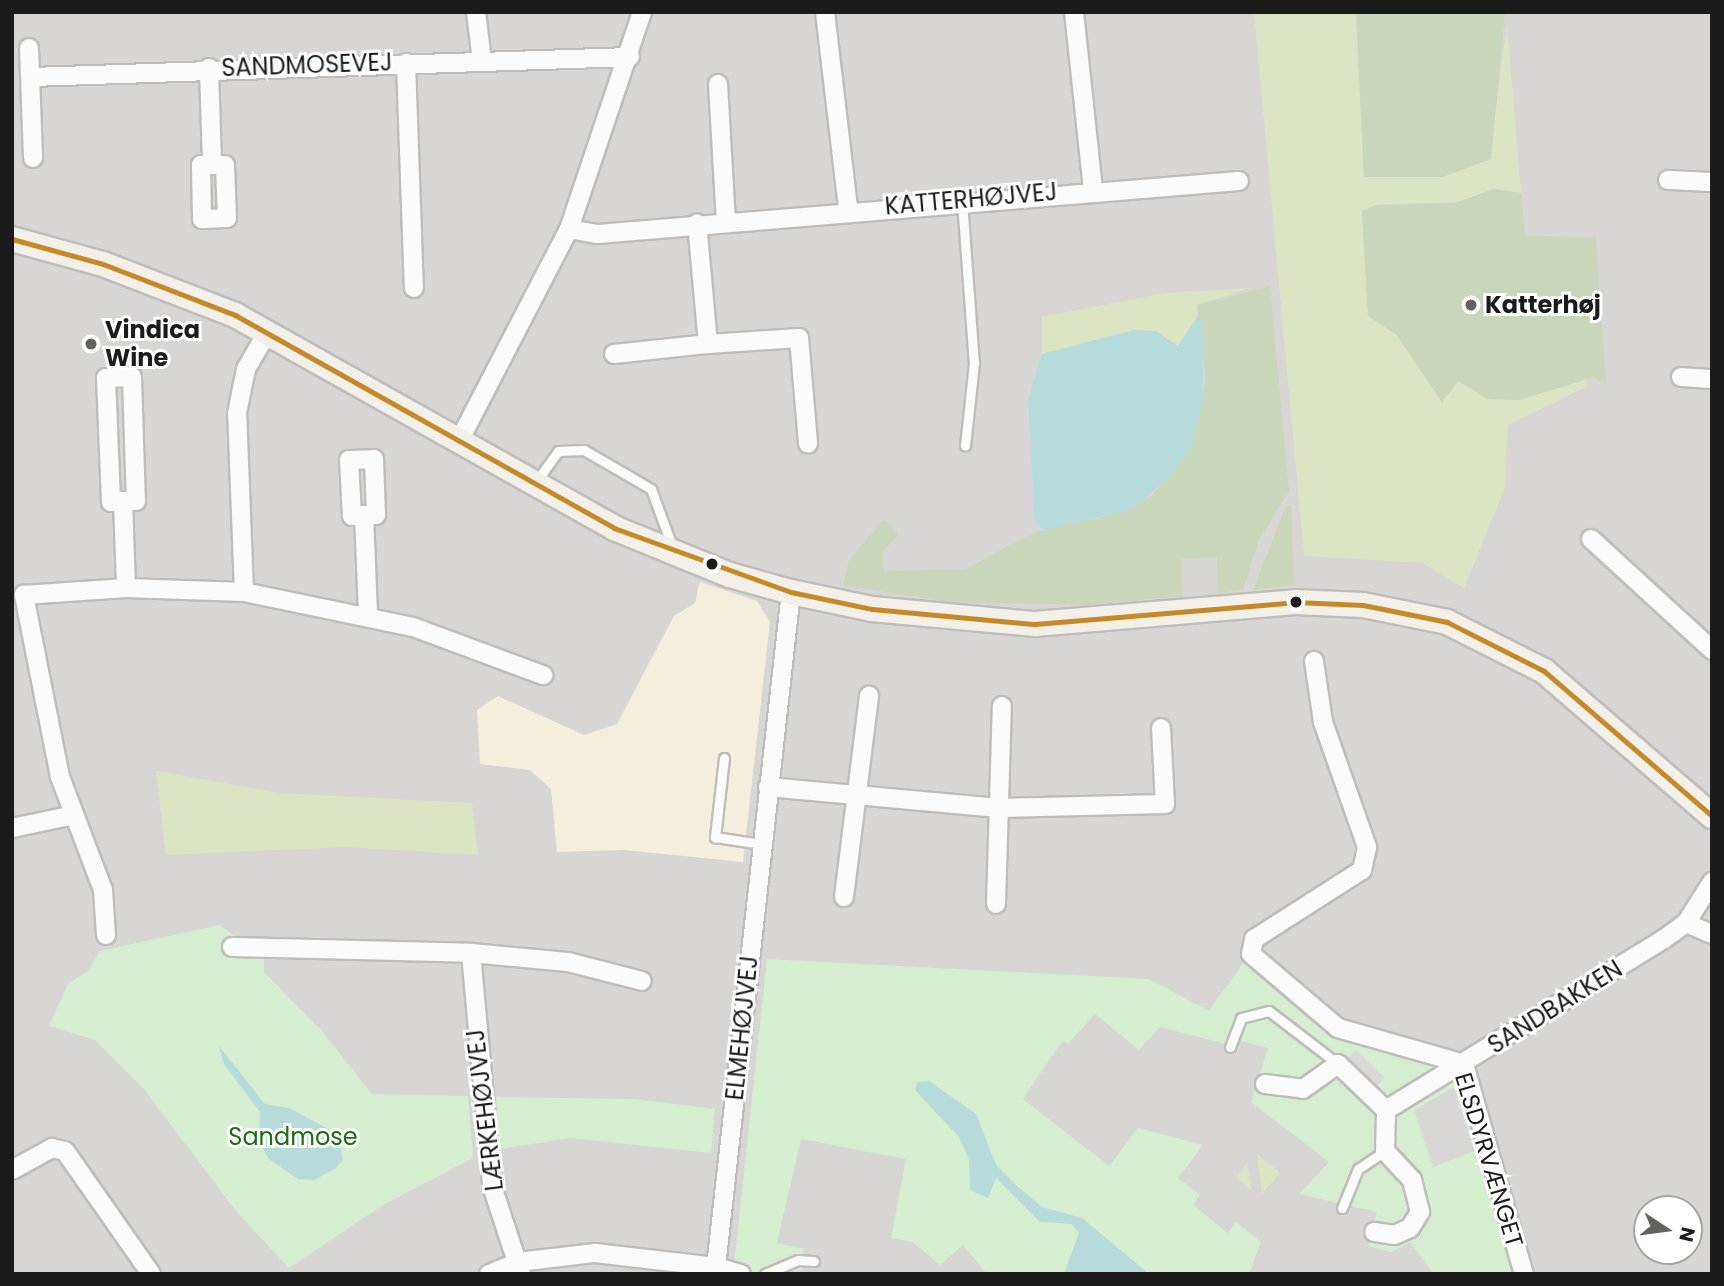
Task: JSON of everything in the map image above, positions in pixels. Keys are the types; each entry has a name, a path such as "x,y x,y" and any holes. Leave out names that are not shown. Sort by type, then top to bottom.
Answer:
{"street":[{"path":"477,12 482,61"},
{"path":"459,441 569,229 630,57 642,12"},
{"path":"825,12 848,209"},
{"name":"KATTERHØJVEJ","path":"1074,12 1093,190"},
{"path":"29,48 33,158"},
{"name":"SANDMOSEVEJ","path":"30,77 209,68 630,57"},
{"name":"SANDMOSEVEJ","path":"405,63 414,288"},
{"name":"SANDMOSEVEJ","path":"209,68 212,165"},
{"path":"718,84 726,221"},
{"path":"1668,180 1712,182"},
{"name":"KATTERHØJVEJ","path":"569,229 598,234 848,209 1239,181"},
{"path":"697,224 708,345"},
{"path":"12,239 103,264 268,331 534,485 674,553 791,592 872,609 1035,624 1295,602 1407,611 1457,627 1544,671 1712,816"},
{"path":"244,592 237,413 246,369 268,331"},
{"path":"614,354 799,338 808,444"},
{"path":"132,377 136,501 122,501 111,502 106,378 132,377"},
{"path":"1681,377 1712,379"},
{"path":"122,501 126,588"},
{"path":"363,515 368,616"},
{"path":"1591,538 1712,650"},
{"path":"106,935 103,890 60,778 18,599 126,588 244,592 368,616 474,646 543,675"},
{"name":"ELMEHØJVEJ","path":"716,1267 791,592"},
{"name":"ELSDYRVÆNGET","path":"1314,661 1323,722 1367,846 1365,858 1362,870 1344,885 1254,939 1251,954 1338,1028 1464,1064 1524,1274"},
{"path":"844,897 869,696"},
{"path":"996,904 1002,706"},
{"path":"768,787 999,808 1165,804 1161,728"},
{"path":"12,828 74,815"},
{"name":"SANDBAKKEN","path":"1386,1110 1464,1064 1686,923 1712,882"},
{"path":"1686,923 1712,934"},
{"path":"232,947 471,953 556,960 642,981"},
{"name":"LÆRKEHØJVEJ","path":"471,953 490,1172 519,1268"},
{"path":"1265,1084 1303,1089 1338,1064 1386,1110 1385,1151 1412,1180 1420,1212 1410,1228 1395,1235 1374,1232"},
{"path":"12,1170 52,1148 65,1151 151,1274"},
{"path":"489,1274 595,1253 716,1267 741,1274"}],"lane":[{"path":"962,200 974,363 965,446"},
{"path":"534,485 558,451 584,450 651,489 674,553"},
{"path":"724,758 715,837 762,844"},
{"path":"1230,1047 1241,1018 1269,1011 1338,1064"},
{"path":"1342,1208 1358,1169 1385,1151"},
{"path":"765,1274 798,1260 814,1261"}],"shaded area":[{"path":"12,12 1712,12 1712,1274 12,1274"},
{"path":"700,582 757,601 770,622 743,862 624,850 557,852 551,789 530,770 480,764 477,710 498,696 584,735 617,724 674,616 695,603"},
{"path":"1356,1050 1385,1078 1376,1087 1347,1059"},
{"path":"1454,1087 1475,1151 1433,1167 1414,1110"}],"green space":[{"path":"1254,12 1356,12 1364,176 1489,160 1507,24 1521,193 1494,189 1457,202 1377,205 1362,211 1368,316 1398,336 1442,401 1458,381 1488,399 1519,400 1585,380 1588,386 1508,425 1504,490 1464,588 1422,563 1304,556"},
{"path":"1356,12 1505,12 1491,159 1443,177 1364,177"},
{"path":"1494,189 1521,193 1525,236 1596,237 1606,385 1593,377 1519,400 1488,399 1458,381 1442,402 1396,334 1368,316 1362,211 1376,205 1455,203"},
{"path":"1270,286 1289,491 1259,540 1243,590 1218,593 1217,557 1181,559 1182,596 1085,605 949,602 843,585 849,560 884,519 898,535 882,552 884,571 966,569 1025,537 1064,522 1098,519 1151,497 1193,446 1206,379 1197,305"},
{"path":"1250,288 1197,305 1198,316 1178,347 1134,330 1042,354 1042,317 1165,293"},
{"path":"1286,506 1291,506 1294,585 1253,590"},
{"path":"156,771 280,793 472,803 478,855 345,847 166,855"},
{"name":"Sandmose","path":"220,925 264,959 264,972 321,1030 372,1094 468,1096 473,1158 383,1205 289,1268 236,1211 143,1088 95,1040 49,1026 68,984 88,971 100,951"},
{"path":"767,959 1149,979 1209,1011 1243,963 1268,971 1334,1034 1433,1065 1458,1081 1520,1274 1433,1274 1410,1242 1391,1252 1368,1246 1377,1212 1299,1194 1329,1162 1251,1102 1268,1048 1241,1041 1234,1046 1160,1027 1139,1050 1095,1014 1068,1044 1063,1040 1023,1099 1109,1166 1138,1128 1203,1145 1178,1178 1200,1195 1193,1205 1228,1233 1236,1222 1261,1242 1249,1274 987,1274 963,1245 940,1265 913,1242 891,1238 906,1159 801,1139 777,1243 803,1249 801,1271 733,1274"},
{"path":"496,1097 635,1099 715,1109 711,1153 570,1138 500,1149"},
{"path":"1257,1154 1280,1173 1262,1194"},
{"path":"1247,1163 1252,1191 1236,1178"}],"water":[{"path":"1198,316 1203,322 1203,395 1193,446 1170,476 1132,510 1044,530 1035,524 1028,400 1042,354 1134,330 1156,331 1178,346"},
{"path":"219,1046 265,1104 289,1108 338,1134 343,1160 336,1168 314,1180 298,1179 269,1159 259,1141 260,1112 224,1064"},
{"path":"929,1081 976,1114 996,1165 1016,1185 1042,1207 1082,1218 1149,1274 1064,1274 1079,1233 1072,1224 1040,1222 996,1178 988,1198 970,1190 969,1159 959,1137 915,1090 917,1082"}],"transit line":[{"path":"12,239 103,264 235,315 614,528 791,592 872,609 1035,624 1295,602 1363,605 1447,622 1544,671 1712,816"}],"place":[{"name":"Katterhøj","path":"1471,305"},
{"name":"Vindica Wine","path":"91,344"}]}
